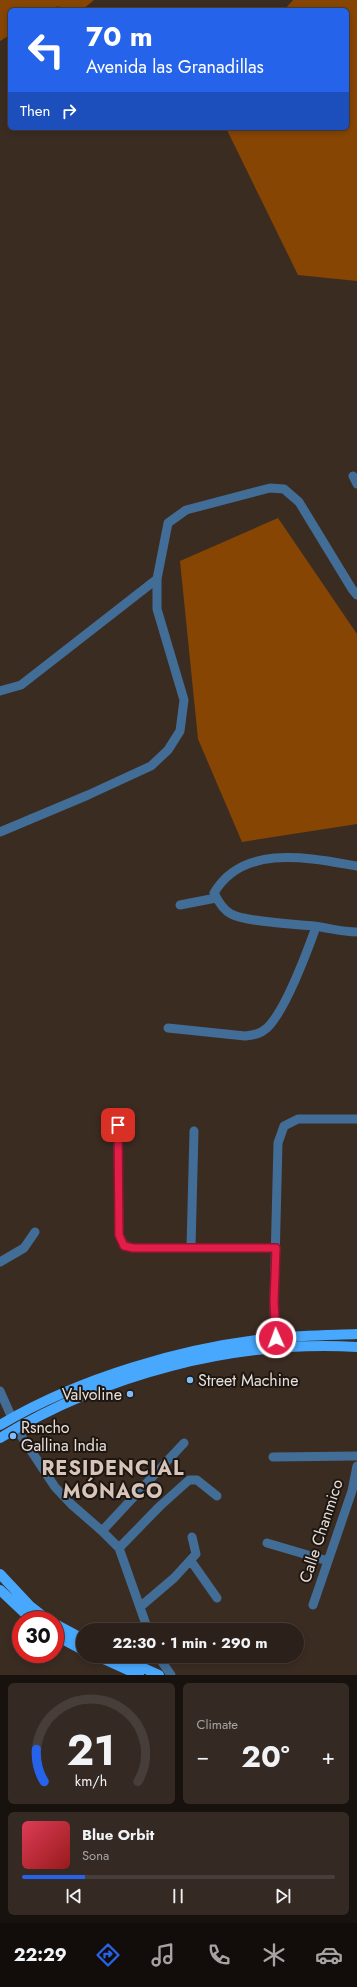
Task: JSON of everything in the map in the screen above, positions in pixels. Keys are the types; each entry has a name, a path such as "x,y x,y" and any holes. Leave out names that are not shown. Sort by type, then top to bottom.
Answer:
{"main road":[{"path":"0,1425 59,1394 112,1374 184,1353 227,1344 276,1338 357,1334"},
{"path":"0,1438 16,1428 63,1404 118,1383 193,1361 276,1347 323,1345 357,1347"},
{"path":"0,1574 36,1611"},
{"path":"0,1590 22,1611"},
{"path":"64,1629 76,1635"},
{"path":"64,1640 76,1646"},
{"path":"112,1663 139,1675"},
{"path":"132,1663 159,1675"}],"street":[{"path":"0,832 88,795 151,766 168,750 180,731 184,700 157,610 157,579 168,523 186,510 270,488 284,489 299,502 357,595"},
{"path":"0,691 21,685 157,579"},
{"path":"357,866 296,856 275,857 251,863 233,871 222,880 214,893 219,903 232,915 258,920 316,926 343,932 357,932"},
{"path":"180,905 216,898"},
{"path":"168,1028 245,1036 256,1035 267,1028 275,1019 292,987 316,926"},
{"path":"276,1338 274,1302 278,1143 284,1126 298,1119 357,1119"},
{"path":"118,1125 119,1235 124,1246 133,1248 276,1248"},
{"path":"191,1247 194,1131"},
{"path":"0,1262 24,1248 35,1232"},
{"path":"0,1392 12,1418"},
{"path":"16,1428 55,1488 119,1548 146,1623"},
{"path":"102,1531 184,1443"},
{"path":"273,1457 357,1456"},
{"name":"Calle Chanmico","path":"313,1605 352,1491 357,1466"},
{"path":"119,1548 160,1506 189,1480 197,1480 217,1496"},
{"path":"140,1607 174,1578 191,1561 196,1554 192,1537"},
{"path":"267,1543 328,1561"},
{"path":"191,1561 217,1598"},
{"path":"163,1663 171,1675"}],"shaded area":[{"path":"0,0 94,0 84,8 59,8 58,6 54,8 8,8 8,36 0,41"},
{"path":"293,0 357,0 357,281 298,275 227,130 349,130 349,8 286,8"},
{"path":"278,518 357,634 357,824 242,842 198,739 180,561"}],"place":[{"name":"Street Machine","path":"190,1380"},
{"name":"Valvoline","path":"130,1394"},
{"name":"Rsncho Gallina India","path":"13,1436"}],"district":[{"name":"RESIDENCIAL MÓNACO","path":"113,1480"}],"route":[{"path":"118,1125 119,1235 124,1246 133,1248 276,1248 274,1302 276,1338"}]}
